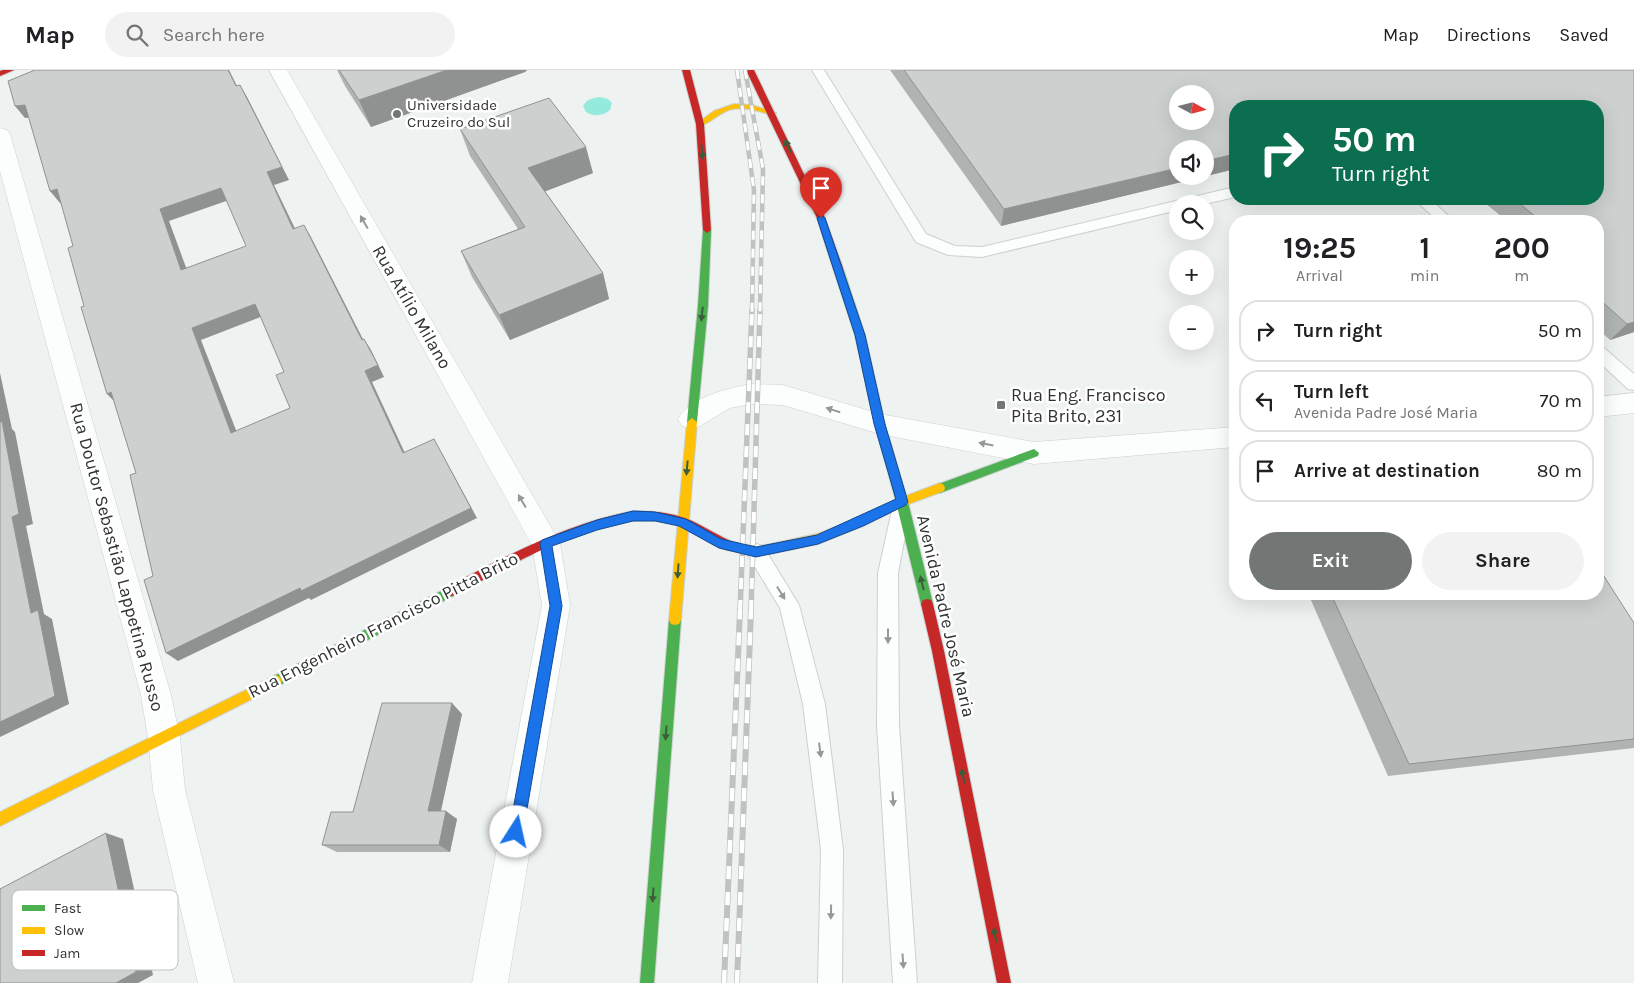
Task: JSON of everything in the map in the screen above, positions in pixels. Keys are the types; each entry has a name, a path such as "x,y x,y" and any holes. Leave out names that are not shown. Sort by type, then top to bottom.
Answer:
{"main road":[{"path":"0,74 10,70"},
{"path":"647,983 682,522 703,306 707,225 700,124 686,70"},
{"name":"Avenida Padre José Maria","path":"750,70 821,218 860,335 880,424 902,502 938,651 1004,983"},
{"path":"700,124 719,109 732,105 747,105 772,113"},
{"name":"Rua Engenheiro Francisco Pitta Brito","path":"0,819 164,738 546,543 597,525 633,516 655,516 682,522 719,543 756,552 818,539 859,523 902,502 1034,453"}],"street":[{"name":"Rua Atílio Milano","path":"278,70 546,543"},
{"name":"Rua Doutor Sebastião Lappetina Russo","path":"1,138 156,695 164,738 169,790 216,983"},
{"name":"Rua Engenheiro Francisco Pitta Brito","path":"691,419 724,398 751,394 783,395 880,424 1034,453 1229,437"},
{"path":"1604,406 1634,403"},
{"path":"490,983 556,606 546,543"}],"lane":[{"path":"818,70 921,238 953,251 982,252 1169,207"},
{"path":"1214,197 1229,193"},
{"path":"1427,205 1440,215"},
{"path":"1604,357 1634,384"},
{"path":"902,502 888,574 888,706 905,983"},
{"path":"756,552 789,605 814,704 832,850 830,983"}],"shaded area":[{"path":"600,97 608,99 612,103 610,110 598,115 586,112 583,106 586,102"}],"building":[{"path":"35,70 228,70 236,86 240,85 282,167 267,172 293,229 304,225 362,340 364,339 378,365 365,371 403,453 434,439 471,508 301,591 300,588 166,653 144,580 153,576 130,475 136,473 111,392 107,394 81,307 84,306 68,248 73,246 57,189 50,191 25,105 15,106 8,81","holes":["221,188 246,246 181,270 160,209","255,304 284,372 276,375 290,408 231,433 192,328"]},
{"path":"339,70 447,70 359,100"},
{"path":"904,70 1634,70 1634,322 1627,324 1604,303 1604,215 1534,215 1521,205 1604,205 1604,100 1229,100 1229,155 1214,159 1214,140 1169,140 1169,170 1004,209"},
{"path":"549,98 586,147 528,168 603,273 499,315 461,251 525,227 460,129"},
{"path":"2,421 19,514 12,517 31,613 38,610 55,696 0,722 0,422"},
{"path":"1604,576 1634,623 1634,739 1409,764 1334,600 1604,600"},
{"path":"382,703 452,703 428,811 446,811 439,845 322,845 331,812 353,812"},
{"path":"106,833 118,890 12,890 12,970 136,970 136,972 116,983 0,983 0,889"}],"railway":[{"path":"737,70 754,190 752,312"},
{"path":"745,70 763,169 760,312"},
{"path":"740,611 752,310"},
{"path":"751,611 760,310"},
{"path":"724,983 740,610"},
{"path":"737,983 751,610"}],"traffic: fast":[{"path":"692,422 703,306 707,230"},
{"path":"838,268 860,335 880,424 902,502 927,604"},
{"path":"940,488 1034,453"},
{"path":"276,681 451,591"},
{"path":"647,983 675,620"}],"traffic: slow":[{"path":"700,124 717,112 734,107 752,107 772,113"},
{"path":"675,620 692,422"},
{"path":"734,547 756,552 818,539 859,523 902,502 940,488"},
{"path":"0,819 276,681"}],"traffic: jam":[{"path":"0,74 10,70"},
{"path":"686,70 700,124 707,230"},
{"path":"750,70 821,218 838,268"},
{"path":"451,591 523,554 581,529 608,520 634,516 657,516 690,525 720,542 734,547"},
{"path":"927,604 1004,983"}],"place":[{"name":"Universidade Cruzeiro do Sul","path":"397,114"},
{"name":"Rua Eng. Francisco Pita Brito, 231","path":"1001,405"}],"route":[{"path":"516,832 556,606 546,543 597,525 633,516 655,516 682,522 719,543 756,552 818,539 859,523 902,502 880,424 860,335 821,218"}]}
